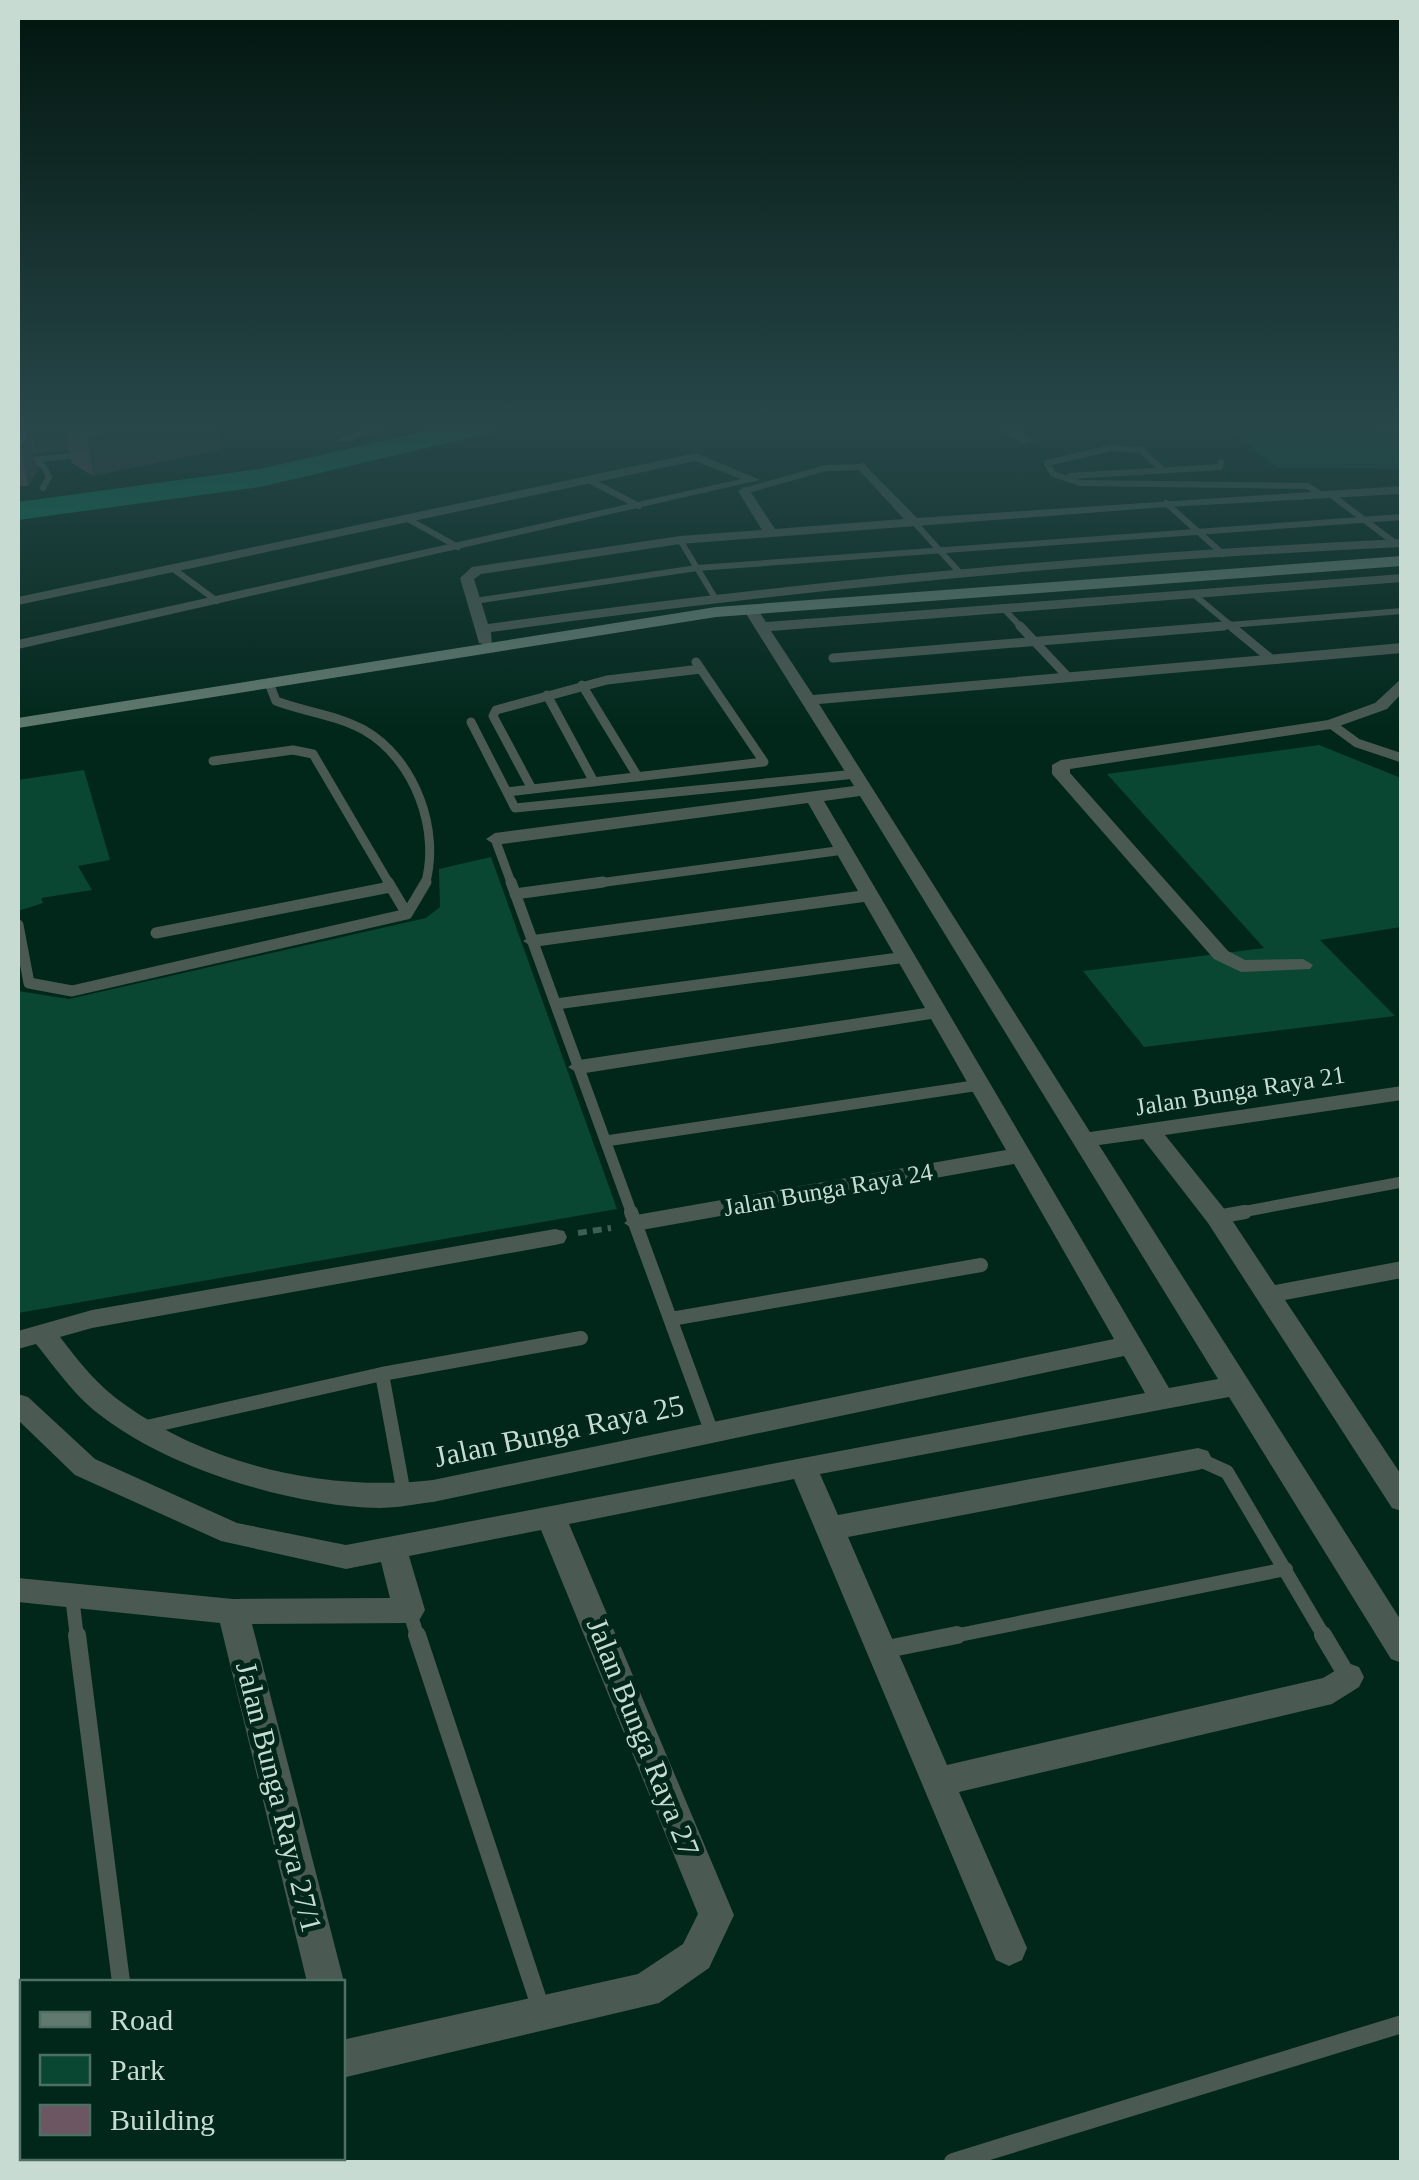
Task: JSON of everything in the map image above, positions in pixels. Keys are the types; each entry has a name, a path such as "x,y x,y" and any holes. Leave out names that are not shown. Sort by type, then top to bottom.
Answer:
{"street":[{"path":"18,600 356,529"},
{"path":"18,645 539,529"},
{"path":"768,529 771,534"},
{"path":"489,648 467,578 477,570 680,540 834,529"},
{"path":"482,630 714,596 1398,543"},
{"path":"458,547 477,570"},
{"path":"18,723 489,648 756,618 1402,561"},
{"path":"756,618 1003,608 1402,578"},
{"path":"756,618 1087,1140 1235,1386 1402,1650"},
{"path":"809,700 1402,648"},
{"path":"1302,965 1241,966 1221,955 1061,774 1061,764 1331,724 1381,706 1402,683"},
{"path":"495,838 813,797 861,782"},
{"path":"813,797 1162,1399"},
{"path":"533,941 870,895"},
{"path":"579,1068 938,1012"},
{"name":"Jalan Bunga Raya 21","path":"1087,1140 1402,1093"},
{"path":"1150,1132 1216,1217 1399,1491"},
{"name":"Jalan Bunga Raya 24","path":"636,1223 1021,1155"},
{"path":"30,1336 92,1319 555,1237"},
{"path":"1268,1295 1402,1269"},
{"name":"Jalan Bunga Raya 25","path":"30,1336 88,1390 142,1428 210,1462 286,1483 374,1496 433,1491 1130,1345"},
{"path":"18,1404 86,1467 232,1533 346,1557 803,1466 1235,1386"},
{"path":"832,1528 1198,1459"},
{"path":"803,1466 1009,1948"},
{"name":"Jalan Bunga Raya 27","path":"542,2014 646,1990 696,1956 716,1915 551,1517"},
{"path":"18,1590 233,1612 408,1610 392,1548"},
{"name":"Jalan Bunga Raya 27/1","path":"233,1612 324,1980"},
{"path":"938,1782 1332,1690 1348,1677"},
{"path":"345,2058 542,2014"}],"lane":[{"path":"425,529 458,547"},
{"path":"920,529 961,574"},
{"path":"474,602 697,568 1217,529"},
{"path":"1376,529 1398,543"},
{"path":"1196,530 1223,554"},
{"path":"680,540 714,596"},
{"path":"172,568 217,601"},
{"path":"1192,593 1271,659"},
{"path":"1003,608 1068,677"},
{"path":"833,658 1402,611"},
{"path":"506,792 638,777 764,762 698,665 582,685 496,710 493,716 532,789"},
{"path":"18,925 29,983 72,991 407,914 421,902 427,881 430,824 390,751 356,726 276,700 269,683"},
{"path":"582,685 638,777"},
{"path":"547,694 594,782"},
{"path":"471,722 515,808 861,782"},
{"path":"1331,724 1358,743 1402,758"},
{"path":"213,761 293,750 312,754 407,914"},
{"path":"495,838 712,1433"},
{"path":"516,894 844,850"},
{"path":"156,932 390,887"},
{"path":"556,1004 906,957"},
{"path":"606,1141 980,1085"},
{"path":"1216,1217 1402,1182"},
{"path":"671,1319 980,1265"},
{"path":"142,1428 382,1374 582,1338"},
{"path":"382,1374 404,1494"},
{"path":"1198,1459 1227,1472 1348,1677"},
{"path":"882,1650 1286,1569"},
{"path":"72,1596 121,1980"},
{"path":"408,1610 542,2014"},
{"path":"962,2161 1402,2024"}],"path":[{"path":"555,1237 636,1223"}],"green space":[{"path":"1319,745 1401,778 1401,927 1320,940 1395,1016 1144,1047 1083,971 1264,948 1107,774"},
{"path":"84,770 110,860 78,866 92,890 41,898 43,903 18,911 18,780"},
{"path":"491,857 617,1209 18,1313 18,991 69,999 426,918 440,907 439,869"}]}
